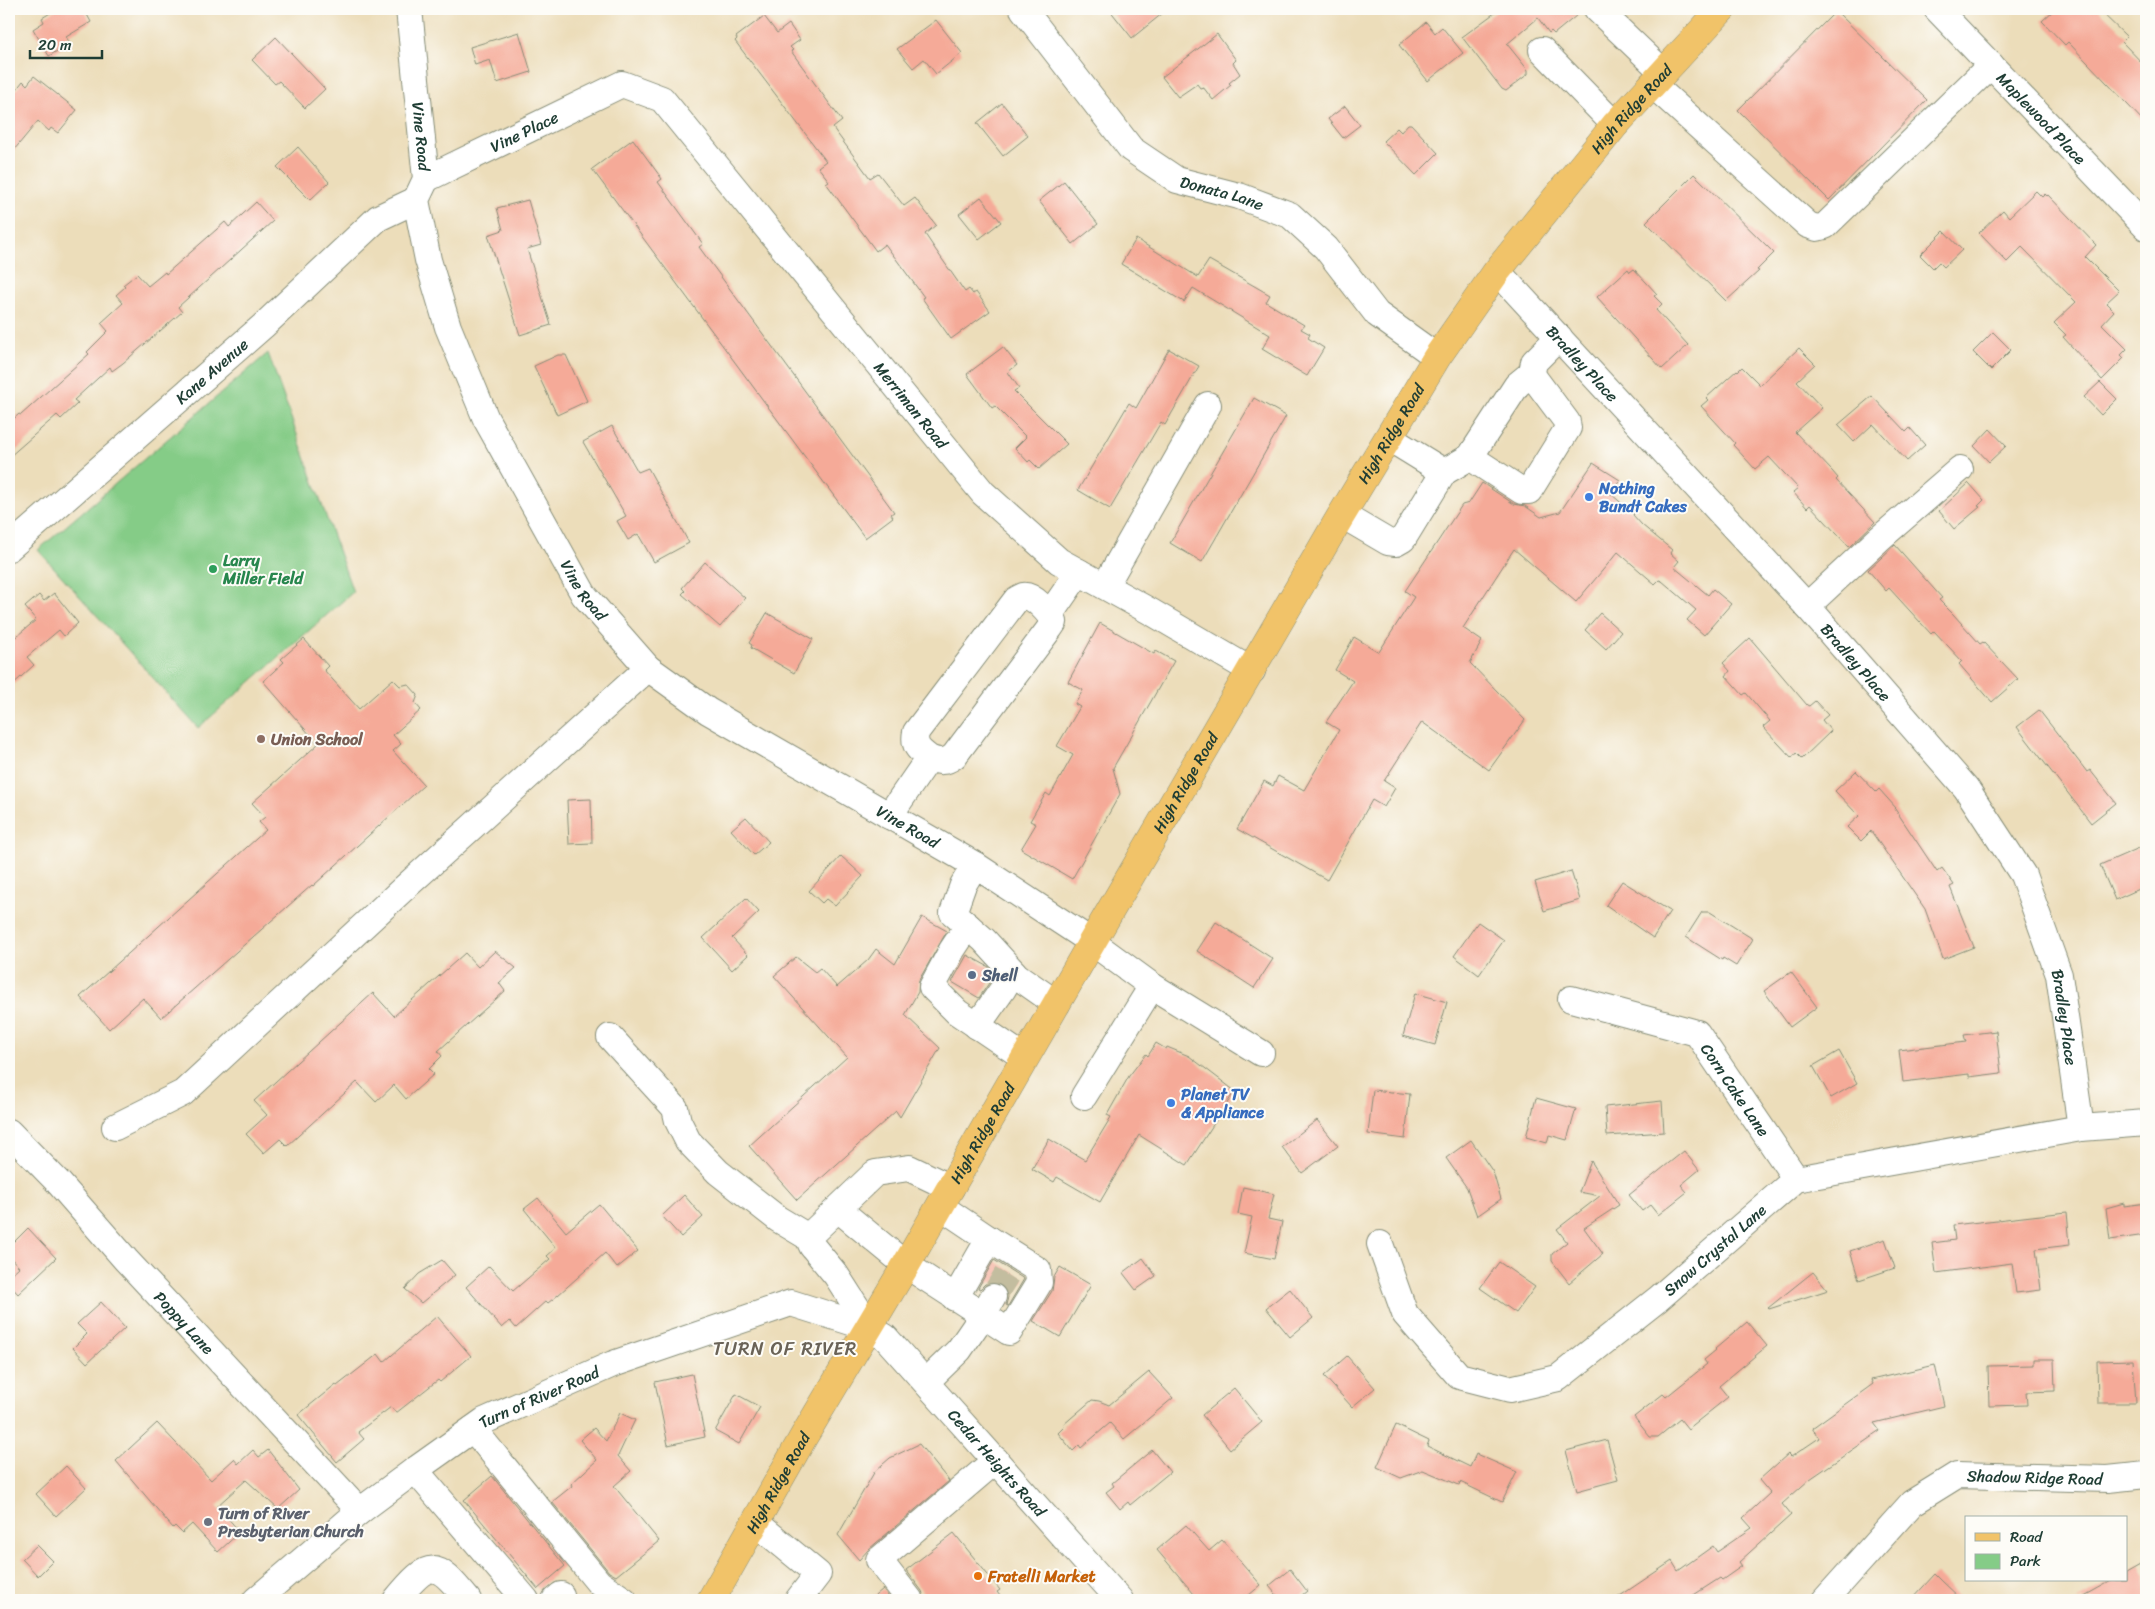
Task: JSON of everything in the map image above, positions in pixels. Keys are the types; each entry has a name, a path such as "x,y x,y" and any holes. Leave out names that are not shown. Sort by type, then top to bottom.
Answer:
{"main road":[{"name":"High Ridge Road","path":"711,1600 1092,942 1437,357 1497,271 1615,125 1722,9"}],"street":[{"name":"Vine Road","path":"408,9 428,260 448,326 486,419 584,595 648,668 708,711 975,865 1092,942 1152,986 1261,1053"},
{"name":"Donata Lane","path":"1023,9 1131,149 1178,180 1239,196 1290,215 1326,248 1377,314 1437,357"},
{"path":"1597,9 1658,78 1808,225 1817,228 1825,226 1991,65"},
{"name":"Maplewood Place","path":"1937,9 2146,227"},
{"path":"1542,50 1615,125"},
{"name":"Vine Place","path":"421,189 622,84"},
{"name":"Merriman Road","path":"622,84 662,99 983,493 1059,561 1252,671"},
{"name":"Kane Avenue","path":"9,548 263,326 378,218 421,189"},
{"name":"Bradley Place","path":"1497,271 1807,606 1966,788 2023,875 2058,975 2081,1128"},
{"path":"1531,377 1534,362 1559,337"},
{"path":"1342,516 1388,542 1396,543 1403,539 1444,472 1470,457 1517,385 1528,376 1535,379 1567,422 1568,428 1534,486 1529,491 1522,491 1470,457"},
{"path":"1105,586 1208,405"},
{"path":"1389,438 1444,472"},
{"path":"1807,606 1879,539 1960,469"},
{"path":"1050,614 1079,572"},
{"path":"1023,596 1030,597 1050,614 1054,622 954,756 947,761 929,758 916,748 914,740 916,732 1016,600 1023,596"},
{"path":"115,1127 183,1093 402,890 648,668"},
{"path":"889,816 929,758"},
{"path":"975,865 963,885 953,912 984,940 1013,972 1057,1004"},
{"path":"968,926 952,950 932,987 957,1012 1025,1058"},
{"path":"977,1026 1013,972"},
{"path":"1084,1096 1152,986"},
{"name":"Corn Cake Lane","path":"1570,999 1697,1032 1796,1179"},
{"path":"610,1037 675,1108 678,1121 688,1141 718,1172 778,1219 808,1236 812,1246 836,1274 870,1328"},
{"path":"1796,1179 2081,1128 2146,1123"},
{"name":"Poppy Lane","path":"9,1132 58,1182 126,1260 360,1512"},
{"path":"808,1236 875,1174 909,1168 945,1197 1014,1263 1038,1270 1039,1283 1009,1332 988,1306 955,1298 906,1265 838,1209"},
{"name":"Snow Crystal Lane","path":"1380,1244 1405,1314 1459,1376 1510,1390 1558,1378 1658,1300 1796,1179"},
{"path":"955,1298 989,1239"},
{"name":"Turn of River Road","path":"256,1600 360,1512 484,1421 613,1364 791,1303 870,1328"},
{"path":"926,1382 959,1350 988,1306"},
{"name":"Cedar Heights Road","path":"870,1328 885,1336 1120,1600"},
{"path":"473,1429 600,1582 624,1600"},
{"path":"910,1600 879,1560 996,1460"},
{"path":"415,1470 526,1600"},
{"name":"Shadow Ridge Road","path":"1824,1600 1912,1504 1958,1476 2108,1479 2146,1475"},
{"path":"755,1522 818,1574 798,1600"},
{"path":"396,1600 417,1576 426,1571 435,1570 442,1572 450,1579 468,1600"}],"green space":[{"name":"Larry Miller Field","path":"268,353 353,592 198,728 38,550"}],"building":[{"path":"57,9 84,9 91,22 66,37 70,43 49,56 33,29 44,22 42,18"},
{"path":"1109,9 1168,9 1132,38"},
{"path":"1500,9 1582,9 1554,34 1551,31 1549,33 1538,18 1507,44 1528,70 1528,74 1506,91 1502,89 1462,37"},
{"path":"2055,9 2098,9 2127,37 2122,42 2146,67 2146,124 2068,42 2065,45 2042,21"},
{"path":"1836,11 1927,100 1829,200 1738,110"},
{"path":"764,16 777,33 789,24 800,40 790,47 793,50 791,51 842,121 833,128 870,178 878,173 904,206 915,198 936,225 925,234 965,292 969,289 973,294 976,292 990,311 951,339 922,298 924,297 885,244 876,251 826,183 829,181 818,167 826,161 735,41 736,37"},
{"path":"936,20 962,53 936,74 924,59 913,68 897,49"},
{"path":"1426,22 1435,33 1442,27 1463,53 1428,81 1399,45"},
{"path":"519,32 531,72 497,83 490,60 475,65 470,47"},
{"path":"1217,34 1236,60 1233,63 1240,74 1229,83 1231,85 1213,100 1203,87 1200,88 1197,84 1178,97 1162,77"},
{"path":"276,37 325,89 305,108 279,81 275,84 252,60"},
{"path":"34,76 77,110 58,133 51,128 49,131 38,121 9,156 9,99 23,81 27,85"},
{"path":"1002,103 1028,136 1003,156 977,123"},
{"path":"1345,106 1360,125 1343,138 1328,119"},
{"path":"1408,124 1411,124 1438,153 1416,175 1383,141 1397,128 1401,132"},
{"path":"633,139 662,179 658,182 703,244 699,247 894,512 891,514 893,517 865,538 592,169"},
{"path":"298,147 329,182 310,200 277,167"},
{"path":"1694,174 1774,253 1757,270 1759,271 1726,301 1646,222"},
{"path":"1064,181 1098,224 1073,244 1039,201"},
{"path":"2036,191 2042,197 2045,194 2048,195 2096,245 2085,257 2119,291 2106,303 2114,311 2102,324 2127,349 2121,355 2124,358 2102,380 2063,337 2066,335 2054,323 2076,302 2022,247 2007,262 1979,233 2003,210 2009,217"},
{"path":"981,197 1001,222 979,239 959,214"},
{"path":"528,200 541,245 527,249 551,325 520,335 488,235 503,230 497,208"},
{"path":"256,202 273,221 178,307 182,312 123,363 112,371 110,367 74,400 78,403 61,419 57,415 9,457 9,423 19,414 21,415 89,354 87,352 108,331 101,323 123,303 116,295 125,287 123,285 137,274 148,286 165,272 166,274 225,222 229,227"},
{"path":"1944,231 1962,250 1944,267 1939,262 1933,268 1920,255"},
{"path":"1136,239 1198,277 1209,260 1270,295 1266,302 1304,325 1301,329 1310,334 1308,338 1324,348 1307,376 1262,349 1270,335 1193,288 1184,302 1121,264"},
{"path":"1628,269 1630,272 1634,269 1657,294 1654,296 1662,304 1656,310 1688,345 1662,369 1597,297"},
{"path":"1993,332 2011,350 1991,370 1973,352"},
{"path":"1003,347 1017,365 1008,372 1019,388 1014,391 1067,444 1039,469 1030,460 1028,462 1015,448 1026,437 995,406 992,408 967,374"},
{"path":"1799,348 1815,364 1797,381 1822,408 1795,432 1832,471 1838,478 1836,480 1875,522 1849,547 1810,505 1807,508 1793,492 1798,488 1769,457 1755,469 1733,445 1735,443 1701,406 1708,400 1706,398 1742,367 1760,385"},
{"path":"1169,349 1199,366 1165,425 1161,422 1110,509 1078,490 1129,403 1136,408"},
{"path":"558,355 566,355 587,401 557,415 534,366"},
{"path":"2100,382 2117,399 2101,415 2084,397"},
{"path":"1872,396 1906,432 1910,428 1925,445 1907,461 1873,424 1854,442 1838,425"},
{"path":"1254,398 1286,416 1202,562 1170,543"},
{"path":"612,426 638,472 648,468 689,543 654,562 638,534 628,540 617,521 626,516 583,442"},
{"path":"1990,429 2006,446 1989,462 1974,446"},
{"path":"1593,463 1620,480 1611,494 1634,514 1642,525 1672,550 1670,553 1679,561 1674,567 1708,595 1713,589 1731,604 1704,635 1687,620 1696,610 1662,581 1659,580 1655,584 1618,552 1576,602 1514,549 1463,628 1482,641 1470,663 1525,720 1489,770 1422,722 1384,781 1395,788 1384,807 1372,800 1327,880 1237,829 1264,781 1273,786 1278,776 1304,790 1339,730 1326,722 1353,681 1335,670 1354,637 1379,652 1414,597 1405,591 1462,505 1469,503 1482,483 1514,504 1525,506 1541,517 1560,512"},
{"path":"1969,483 1984,500 1978,506 1980,507 1954,529 1939,511"},
{"path":"1895,545 1942,598 1939,600 1980,644 1983,642 2018,679 1992,702 1959,664 1962,661 1934,631 1931,634 1889,588 1886,591 1868,570"},
{"path":"705,562 745,598 720,627 682,594 685,591 682,588"},
{"path":"54,593 78,623 64,636 59,630 27,657 34,665 9,688 9,637 12,640 36,620 25,607 39,595 44,601"},
{"path":"767,613 813,639 794,673 751,648 752,645 749,643"},
{"path":"1600,613 1621,632 1606,649 1585,630"},
{"path":"1100,623 1154,654 1156,651 1174,661 1113,768 1120,794 1072,879 1021,849 1036,824 1030,821 1046,793 1050,796 1073,755 1057,746 1080,707 1075,704 1083,690 1068,682"},
{"path":"1750,638 1807,705 1809,706 1815,701 1828,715 1822,720 1831,731 1802,759 1796,753 1792,758 1763,727 1770,721 1746,693 1743,695 1726,676 1730,671 1723,663"},
{"path":"304,639 328,666 324,670 359,709 393,679 400,686 408,684 418,695 415,703 421,710 393,735 401,744 393,751 424,785 313,886 161,1018 143,998 109,1029 80,997 266,830 259,822 265,817 252,803 318,744 263,681 284,662 281,659"},
{"path":"2039,710 2087,772 2090,770 2116,803 2091,823 2017,727"},
{"path":"1856,771 1876,792 1879,789 1896,808 1937,872 1942,868 1954,885 1950,887 1974,947 1943,959 1925,909 1871,831 1861,841 1847,827 1859,816 1835,791"},
{"path":"591,799 592,843 569,844 567,800"},
{"path":"746,817 769,842 754,855 731,830"},
{"path":"2146,845 2146,886 2115,900 2100,865"},
{"path":"841,856 863,876 835,906 826,899 822,903 809,891"},
{"path":"1571,871 1580,900 1544,911 1535,882"},
{"path":"1622,881 1670,911 1653,938 1606,905"},
{"path":"746,898 759,912 732,938 748,955 732,970 703,938"},
{"path":"1702,912 1710,912 1753,939 1736,966 1723,958 1722,960 1686,937"},
{"path":"922,917 947,931 919,980 918,992 905,1015 940,1048 900,1117 896,1111 797,1200 749,1146 847,1057 774,976 796,957 815,972 820,968 837,987 868,960 876,949 895,964"},
{"path":"1216,922 1273,959 1254,988 1197,951"},
{"path":"1478,922 1504,940 1479,975 1454,956"},
{"path":"495,951 516,968 499,983 505,991 438,1051 442,1056 429,1069 434,1074 406,1099 394,1085 376,1102 357,1082 287,1146 280,1139 264,1153 246,1134 267,1115 254,1101 373,993 394,1016 465,953 478,967"},
{"path":"967,955 989,967 995,974 979,998 952,982"},
{"path":"1791,972 1817,1007 1790,1027 1764,991"},
{"path":"1415,993 1447,1002 1435,1045 1403,1036"},
{"path":"1996,1031 2001,1073 1969,1077 1969,1074 1903,1082 1899,1050 1966,1042 1964,1035"},
{"name":"Planet TV & Appliance","path":"1156,1043 1166,1049 1167,1047 1189,1056 1235,1091 1187,1165 1139,1135 1100,1202 1057,1177 1054,1182 1032,1169 1049,1139 1085,1160 1111,1117 1107,1115 1129,1076 1146,1054 1148,1056"},
{"path":"1839,1051 1857,1083 1831,1098 1813,1066"},
{"path":"1373,1090 1410,1094 1405,1139 1368,1134"},
{"path":"1536,1098 1576,1109 1567,1140 1549,1135 1547,1143 1526,1137"},
{"path":"1662,1101 1664,1132 1607,1136 1605,1107"},
{"path":"1317,1120 1338,1146 1302,1173 1282,1147"},
{"path":"1471,1140 1493,1172 1501,1199 1477,1216 1467,1188 1446,1158"},
{"path":"1684,1151 1699,1170 1681,1185 1687,1192 1658,1215 1650,1205 1642,1211 1629,1195"},
{"path":"1591,1161 1619,1205 1584,1228 1603,1254 1569,1283 1552,1261 1552,1254 1567,1242 1557,1229 1600,1196 1579,1192"},
{"path":"1243,1187 1274,1194 1268,1219 1282,1222 1274,1259 1244,1253 1252,1217 1238,1214"},
{"path":"684,1195 703,1217 681,1237 662,1216"},
{"path":"538,1198 566,1232 599,1204 638,1251 617,1268 605,1253 558,1295 548,1303 546,1301 516,1328 510,1321 502,1328 466,1287 489,1266 513,1291 550,1259 547,1256 556,1248 524,1209"},
{"path":"2124,1203 2124,1206 2146,1203 2146,1235 2110,1240 2106,1208"},
{"path":"2067,1212 2070,1245 2036,1249 2041,1290 2016,1293 2012,1263 1936,1273 1932,1243 1955,1240 1953,1225"},
{"path":"28,1228 56,1258 18,1294 9,1284 9,1276 19,1267 9,1256 9,1247"},
{"path":"1885,1239 1895,1268 1859,1280 1850,1251"},
{"path":"1143,1258 1156,1276 1136,1290 1123,1273"},
{"path":"442,1260 455,1275 421,1303 405,1289 419,1274"},
{"path":"994,1260 1024,1279 1008,1306 1006,1305 1008,1297 1006,1290 1001,1284 992,1282 985,1284 980,1289 978,1288"},
{"path":"1499,1262 1535,1287 1516,1313 1480,1288"},
{"path":"1060,1267 1091,1285 1060,1337 1033,1321 1052,1291 1054,1277"},
{"path":"1813,1272 1828,1290 1768,1308"},
{"path":"1290,1289 1313,1318 1290,1337 1266,1308"},
{"path":"101,1302 125,1328 87,1363 73,1348 87,1334 77,1324"},
{"path":"437,1316 471,1356 440,1382 438,1380 396,1413 391,1407 358,1432 364,1439 337,1462 298,1415 336,1384 337,1386 378,1354 384,1362"},
{"path":"1747,1322 1767,1346 1719,1386 1728,1397 1688,1429 1680,1419 1658,1437 1650,1437 1634,1417 1663,1394 1666,1397 1707,1364 1704,1360"},
{"path":"1347,1356 1375,1388 1352,1407 1324,1376"},
{"path":"2034,1359 2054,1359 2055,1391 2026,1392 2027,1405 1989,1406 1988,1366 2034,1365"},
{"path":"2133,1360 2136,1403 2098,1403 2097,1361"},
{"path":"1935,1365 1944,1406 1874,1423 1880,1431 1810,1479 1782,1504 1791,1515 1739,1562 1742,1566 1722,1580 1720,1578 1686,1600 1614,1600 1672,1561 1678,1571 1713,1546 1717,1552 1752,1528 1743,1518 1770,1493 1759,1480 1788,1454 1791,1457 1819,1438 1812,1428 1873,1384 1871,1380"},
{"path":"1149,1372 1173,1398 1124,1439 1110,1423 1081,1448 1079,1445 1073,1451 1058,1433 1064,1427 1063,1425 1092,1400 1109,1405"},
{"path":"692,1374 705,1437 668,1445 655,1382"},
{"path":"1234,1388 1262,1422 1230,1449 1202,1415"},
{"path":"736,1394 760,1407 739,1444 715,1431"},
{"path":"620,1413 635,1420 618,1456 631,1471 614,1486 659,1541 616,1576 609,1572 552,1502 572,1486 571,1484 597,1460 580,1440 594,1428 606,1441"},
{"path":"157,1423 211,1480 234,1459 238,1464 253,1450 259,1457 268,1450 299,1490 278,1509 246,1480 217,1506 240,1532 218,1552 192,1524 182,1533 175,1526 173,1528 116,1461"},
{"path":"1396,1425 1429,1441 1427,1446 1470,1467 1476,1454 1517,1472 1502,1502 1460,1482 1459,1485 1423,1470 1401,1478 1377,1467"},
{"path":"1607,1440 1618,1480 1577,1491 1566,1451"},
{"path":"919,1444 949,1481 869,1549 859,1560 838,1535 875,1471 890,1458"},
{"path":"1152,1450 1170,1472 1130,1505 1128,1502 1120,1509 1106,1492 1114,1486 1112,1483"},
{"path":"66,1466 86,1488 56,1516 36,1494"},
{"path":"492,1476 565,1566 538,1589 464,1500"},
{"path":"1186,1525 1209,1551 1222,1540 1261,1585 1243,1600 1199,1600 1157,1550"},
{"path":"954,1533 1000,1590 997,1592 1003,1600 925,1600 922,1591 906,1570"},
{"path":"37,1545 53,1561 38,1576 22,1559"},
{"path":"2140,1564 2146,1575 2146,1600 2076,1600 2108,1582 2128,1582 2128,1571"},
{"path":"1290,1569 1307,1591 1296,1600 1281,1600 1269,1586"},
{"path":"1935,1574 1942,1581 1962,1600 1911,1600"},
{"path":"883,1589 891,1600 870,1600"}],"tunnel":[{"path":"993,1297 1010,1269"}],"place":[{"name":"Nothing Bundt Cakes","path":"1589,497"},
{"name":"Larry Miller Field","path":"213,569"},
{"name":"Union School","path":"261,739"},
{"name":"Shell","path":"972,975"},
{"name":"Planet TV & Appliance","path":"1171,1103"},
{"name":"Turn of River Presbyterian Church","path":"208,1522"},
{"name":"Fratelli Market","path":"978,1576"}],"district":[{"name":"TURN OF RIVER","path":"785,1348"}]}
